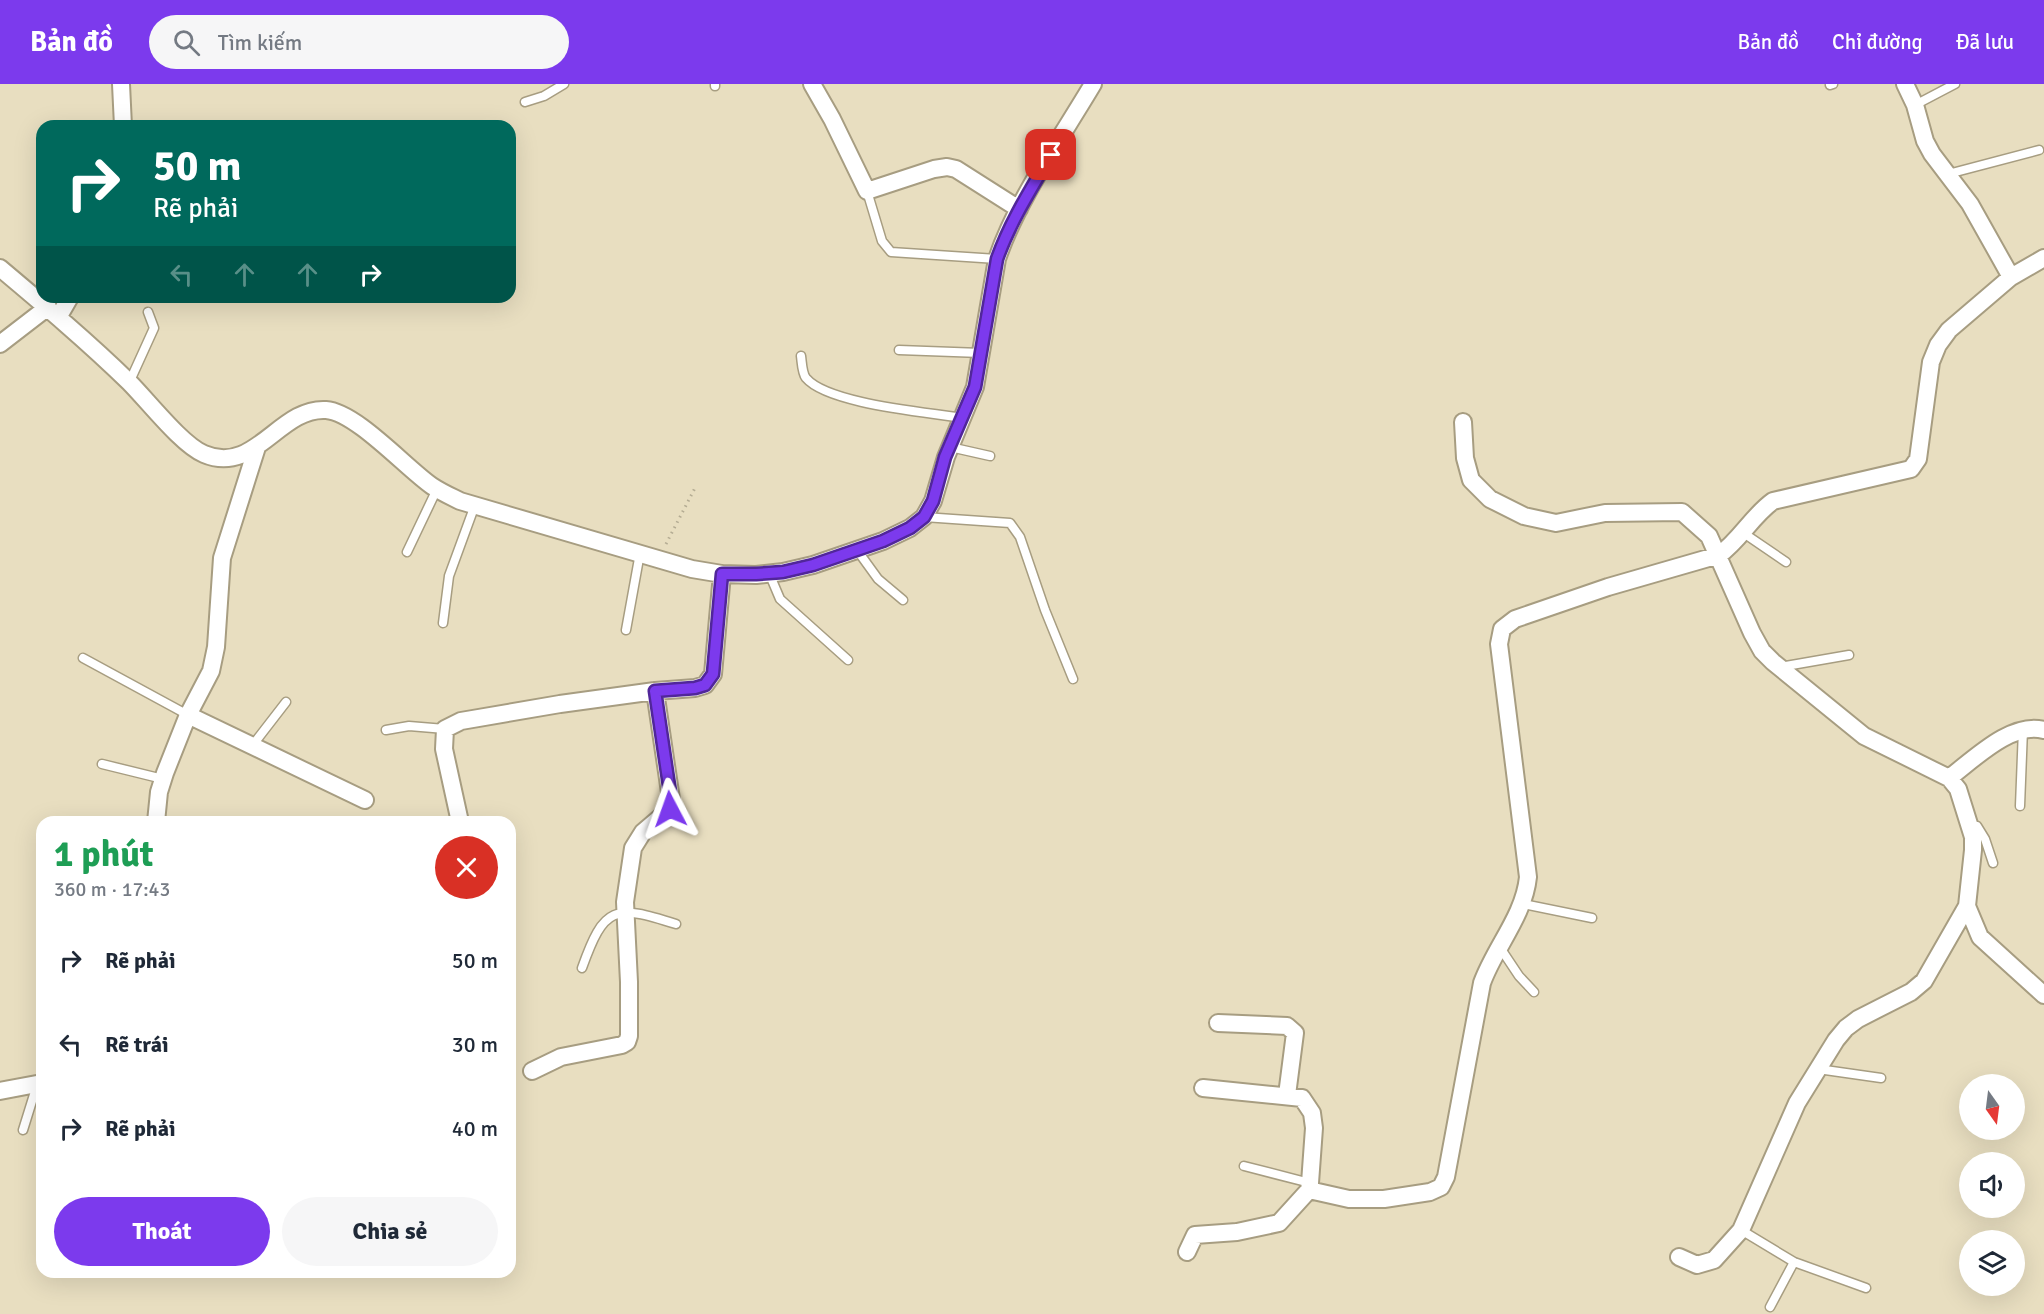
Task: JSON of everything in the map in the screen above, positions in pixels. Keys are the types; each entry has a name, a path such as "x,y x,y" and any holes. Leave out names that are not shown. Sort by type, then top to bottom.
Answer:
{"street":[{"path":"121,84 123,120"},
{"path":"812,84 867,191 934,169 947,167 956,169 1019,209"},
{"path":"42,303 129,382 189,445 204,454 222,458 242,456 295,417 312,411 328,410 357,424 437,489 460,501 692,569 722,574 769,573 813,565 883,541 910,528 924,517 933,501 950,447 975,387 997,259 1019,209 1093,84"},
{"path":"1905,84 1915,105 1925,141 1970,204 2011,277"},
{"path":"1309,1187 1349,1199 1366,1200 1431,1192 1441,1187 1446,1178 1482,983 1527,891 1528,877 1499,644 1502,629 1515,619 1608,587 1719,555 1731,547 1762,509 1773,501 1911,469 1918,459 1932,362 1938,345 1949,330 2011,277 2044,258"},
{"path":"0,268 36,298"},
{"path":"0,344 53,312 63,303"},
{"path":"1463,422 1466,458 1471,480 1490,499 1524,516 1556,523 1605,513 1682,512 1709,536 1762,651 1864,736 1950,778 1958,789 1970,825 1973,850 1967,906 1924,981 1911,992 1858,1019 1836,1040 1797,1103 1741,1230 1714,1260 1697,1265 1679,1257"},
{"path":"157,816 163,779 188,715 211,671 214,659 222,558 257,447"},
{"path":"459,816 444,749 445,729 461,721 560,704 705,685 713,674 722,574"},
{"path":"532,1071 561,1057 622,1045 629,1036 625,912 633,848 637,840 670,809 671,799 655,691"},
{"path":"188,715 365,800"},
{"path":"1950,778 2007,735 2023,729 2044,730"},
{"path":"1967,906 1980,937 2044,995"},
{"path":"1218,1023 1287,1026 1295,1033 1287,1095"},
{"path":"0,1091 36,1084"},
{"path":"1187,1252 1195,1235 1237,1232 1279,1223 1309,1187 1314,1128 1312,1113 1302,1098 1203,1088"}],"lane":[{"path":"525,102 544,96 564,84"},
{"path":"1915,105 1955,84"},
{"path":"1947,174 2039,150"},
{"path":"867,191 882,241 891,252 997,259"},
{"path":"129,382 154,327 148,312"},
{"path":"899,350 981,353"},
{"path":"801,356 804,376 818,390 841,398 962,418"},
{"path":"950,447 990,456"},
{"path":"407,552 437,489"},
{"path":"442,623 449,576 475,505"},
{"path":"924,517 1010,523 1020,537 1045,610 1073,679"},
{"path":"1742,532 1786,562"},
{"path":"857,550 878,579 903,600"},
{"path":"626,630 640,553"},
{"path":"769,573 780,599 848,660"},
{"path":"1779,667 1849,655"},
{"path":"83,658 188,715"},
{"path":"252,746 286,702"},
{"path":"386,730 410,726 445,729"},
{"path":"2020,806 2023,729"},
{"path":"102,764 163,779"},
{"path":"1970,825 1977,826 1981,831 1993,863"},
{"path":"1523,903 1592,918"},
{"path":"582,968 594,934 605,920 625,912 643,913 676,924"},
{"path":"1499,946 1519,976 1534,992"},
{"path":"1818,1069 1881,1078"},
{"path":"23,1130 36,1094"},
{"path":"1244,1166 1309,1187"},
{"path":"1741,1230 1794,1262 1866,1288"},
{"path":"1770,1307 1794,1262"}],"path":[{"path":"659,559 696,486"}],"route":[{"path":"670,809 671,799 655,691 695,688 705,685 713,674 722,574 783,572 813,565 883,541 910,528 924,517 933,501 945,457 975,387 997,259 1019,209 1051,155"}]}
